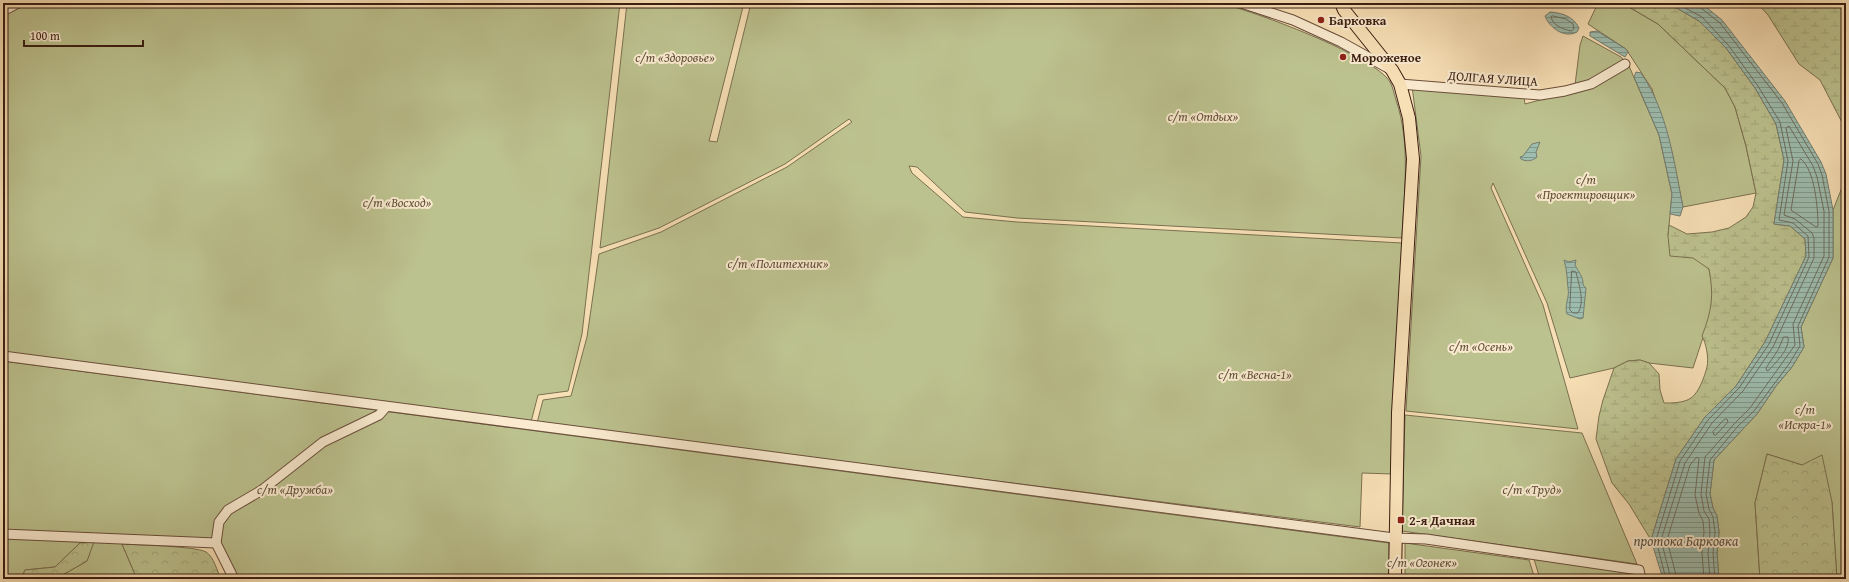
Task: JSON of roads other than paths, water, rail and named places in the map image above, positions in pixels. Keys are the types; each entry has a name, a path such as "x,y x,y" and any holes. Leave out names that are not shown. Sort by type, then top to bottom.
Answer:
{"main road":[{"path":"1341,3 1344,10 1392,70 1400,84 1409,118 1413,159 1398,413 1394,579"}],"street":[{"path":"3,11 18,3"},
{"path":"1241,3 1293,20 1341,42 1392,70"},
{"name":"ДОЛГАЯ УЛИЦА","path":"1400,84 1540,95 1565,91 1591,84 1625,64"},
{"path":"3,356 1394,538 1426,538 1639,570 1641,579"},
{"path":"233,578 216,543 219,522 228,510 262,490 323,442 379,415 386,407"},
{"path":"3,534 216,543"}],"water":[{"name":"протока Барковка","path":"1668,3 1701,3 1722,20 1785,101 1821,162 1826,174 1833,210 1833,258 1801,327 1804,347 1792,367 1776,386 1757,414 1714,460 1710,494 1713,508 1717,516 1719,532 1717,553 1719,579 1663,579 1651,540 1676,459 1705,417 1736,386 1765,342 1806,256 1805,239 1790,226 1774,224 1784,160 1776,124 1755,88 1726,48 1699,21"},
{"path":"1550,12 1563,14 1570,18 1579,28 1577,32 1567,34 1553,28 1545,16"},
{"path":"1597,31 1626,49 1628,52 1625,57 1590,36 1590,32"},
{"path":"1636,72 1641,73 1650,88 1664,121 1673,155 1683,207 1680,216 1670,214 1672,194 1659,135 1634,77"},
{"path":"1540,142 1536,152 1537,157 1529,161 1521,159 1520,157 1523,156 1532,144"},
{"path":"1564,260 1569,262 1576,260 1575,265 1582,277 1583,285 1586,288 1583,318 1580,319 1567,314 1566,311 1568,291"}],"place":[{"name":"Барковка","path":"1321,20"},
{"name":"Мороженое","path":"1343,57"},
{"name":"2-я Дачная","path":"1401,520"}],"park label":[{"name":"с/т «Здоровье»","path":"675,57"},
{"name":"с/т «Отдых»","path":"1203,116"},
{"name":"с/т «Проектировщик»","path":"1586,186"},
{"name":"с/т «Восход»","path":"397,202"},
{"name":"с/т «Политехник»","path":"778,263"},
{"name":"с/т «Осень»","path":"1481,346"},
{"name":"с/т «Весна-1»","path":"1255,374"},
{"name":"с/т «Искра-1»","path":"1805,416"},
{"name":"с/т «Дружба»","path":"295,489"},
{"name":"с/т «Труд»","path":"1532,489"},
{"name":"с/т «Огонек»","path":"1422,562"}]}
